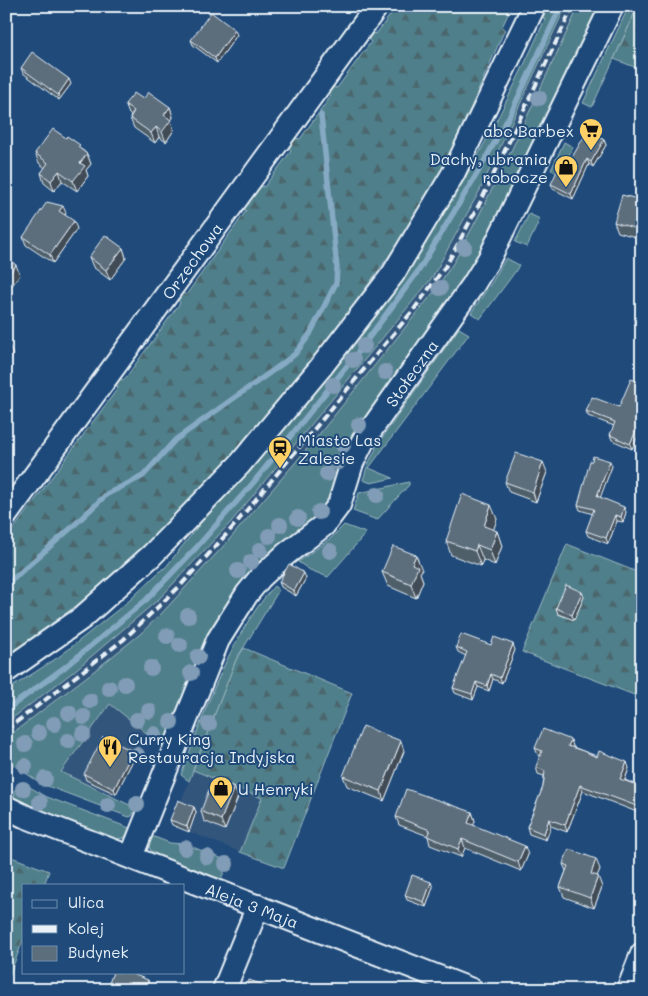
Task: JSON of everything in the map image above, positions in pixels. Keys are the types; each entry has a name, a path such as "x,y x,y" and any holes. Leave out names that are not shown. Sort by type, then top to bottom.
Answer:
{"street":[{"name":"Orzechowa","path":"6,515 377,6"},
{"path":"6,672 82,618 152,555 240,464 321,367 393,274 453,174 534,6"},
{"name":"Stołeczna","path":"131,857 218,640 247,594 260,578 286,554 324,525 339,505 352,463 363,441 473,285 489,259 612,6"},
{"name":"Aleja 3 Maja","path":"6,807 24,816 472,990"},
{"path":"224,990 258,906"},
{"path":"628,990 642,954"}],"shaded area":[{"path":"566,6 579,6 478,217 454,262 433,293 312,443 228,541 162,613 139,635 6,738 6,723 73,672 159,599 231,522 432,278 480,190"},
{"path":"110,704 146,733 114,798 61,772"},
{"path":"193,770 262,798 240,852 172,825"}],"green space":[{"path":"397,6 497,6 498,10 512,6 502,27 505,29 449,158 419,210 396,246 337,328 285,391 287,393 223,467 126,564 77,605 6,657 6,539 118,388 114,382 118,378 124,380 180,303 177,298 182,292 186,295 246,211 243,207 258,185 264,187 291,151 288,145 294,138 300,139 331,96 328,92 331,86 337,88 371,42 367,38 370,32 376,34"},
{"path":"548,6 566,6 480,190 432,278 231,522 159,599 73,672 6,723 6,691 60,656 130,600 165,568 222,496 302,405 305,406 372,319 429,237 483,146 545,19 543,18"},
{"path":"579,6 601,6 496,228 337,486 322,515 268,557 164,747 110,704 61,772 140,810 139,813 134,812 129,817 42,784 6,760 6,738 139,635 162,613 228,541 312,443 433,293 454,262 478,217"},
{"path":"629,6 638,6 592,107 583,103"},
{"path":"638,6 642,6 642,70 614,59"},
{"path":"564,142 573,147 560,174 551,170"},
{"path":"529,214 540,219 527,247 515,242"},
{"path":"506,258 519,265 480,319 471,313"},
{"path":"459,328 469,334 369,468 393,478 371,483 363,480 375,448"},
{"path":"409,482 409,485 377,520 353,511 359,493"},
{"path":"344,525 366,533 328,577 310,570 298,562 331,538"},
{"path":"567,544 642,574 642,698 522,652"},
{"path":"274,586 279,590 236,660 189,781 181,775 219,676 243,629"},
{"path":"244,648 352,693 284,868 240,852 262,798 193,770 236,660"},
{"path":"21,782 47,797 132,829 124,838 113,839 12,798 15,794 13,792"},
{"path":"149,835 170,843 185,844 228,861 222,877 219,879 152,853 148,845"},
{"path":"6,855 49,871 44,884 22,884 22,943 6,984"}],"building":[{"path":"211,12 235,30 215,58 191,40"},
{"path":"32,52 69,79 58,95 21,68"},
{"path":"149,92 170,107 164,115 171,120 162,132 156,127 151,133 130,118 134,111 125,104 134,93 143,99"},
{"path":"53,129 80,145 78,147 87,154 80,163 85,166 73,181 59,171 51,181 41,173 48,163 35,153"},
{"path":"588,130 604,140 591,162 587,159 571,194 551,184 558,169 564,171"},
{"path":"622,195 642,200 642,223 640,230 614,222"},
{"path":"47,202 63,206 59,211 74,221 50,255 23,237"},
{"path":"105,235 123,248 106,270 89,257"},
{"path":"6,257 16,265 6,278"},
{"path":"631,379 642,383 642,418 630,444 610,435 615,422 586,411 592,397 619,407"},
{"path":"516,453 543,462 533,492 505,482"},
{"path":"593,456 610,461 597,496 624,507 621,517 615,515 606,538 586,531 594,509 578,505"},
{"path":"462,494 491,505 484,526 497,531 490,550 477,545 475,551 446,541"},
{"path":"393,546 416,555 412,564 418,567 411,584 382,572"},
{"path":"289,564 304,573 294,591 279,582"},
{"path":"566,585 582,592 572,615 556,608"},
{"path":"461,634 491,645 494,637 513,644 500,678 491,674 487,686 476,682 472,694 453,688 467,652 456,647"},
{"path":"363,726 401,741 381,791 343,776"},
{"path":"543,729 571,740 568,746 597,757 599,751 627,762 620,779 642,787 642,808 580,785 565,825 549,819 544,834 527,827 543,787 545,771 536,767 542,751 535,748"},
{"name":"Curry King Restauracja Indyjska","path":"103,737 133,751 114,789 84,774"},
{"path":"213,779 234,787 221,820 201,811"},
{"path":"406,789 472,812 468,823 525,846 518,862 462,839 458,849 427,836 430,830 396,817"},
{"path":"178,800 194,807 187,826 170,820"},
{"path":"569,849 596,859 591,874 598,876 590,898 560,887 568,866 563,864"},
{"path":"412,875 431,882 424,902 405,895"},
{"path":"112,974 132,974 148,980 144,990 107,989"},
{"path":"249,980 275,989 275,990 246,990"}],"waterway":[{"path":"6,710 65,667 146,600 196,548 253,483 359,351 419,270 478,172 511,113 561,6"},
{"path":"6,585 107,494 143,476 175,440 295,354 310,334 336,283 337,268 321,115"}],"railway":[{"path":"6,730 123,640 181,585 232,528 415,308 447,264 481,201 573,6"}],"place":[{"name":"abc Barbex","path":"591,151"},
{"name":"Dachy, ubrania robocze","path":"566,188"},
{"name":"Miasto Las Zalesie","path":"280,469"},
{"name":"Curry King Restauracja Indyjska","path":"110,768"},
{"name":"U Henryki","path":"221,809"}]}
